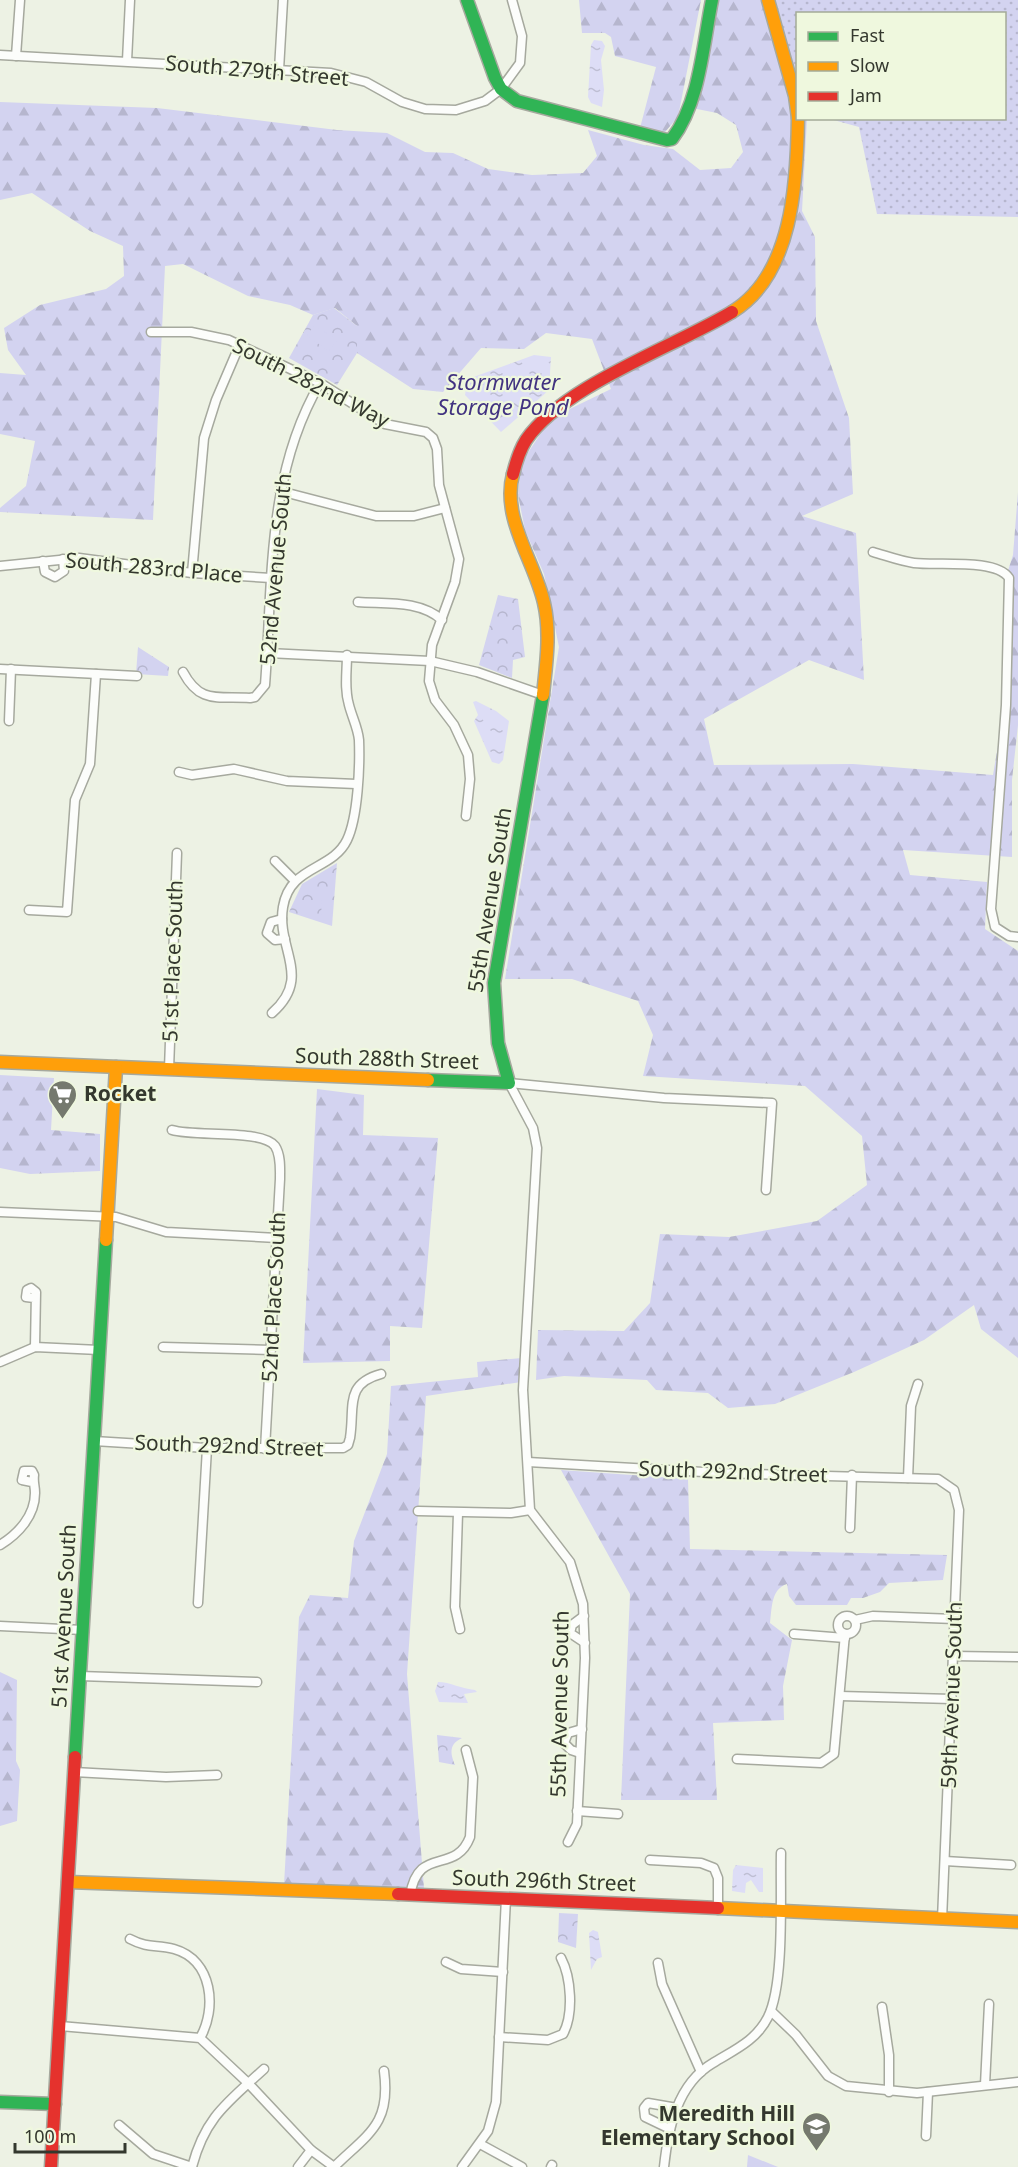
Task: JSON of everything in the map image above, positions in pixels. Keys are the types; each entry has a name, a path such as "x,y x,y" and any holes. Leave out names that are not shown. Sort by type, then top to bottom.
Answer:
{"street":[{"path":"16,56 20,0"},
{"path":"127,61 130,0"},
{"path":"279,70 283,0"},
{"path":"467,0 501,88 527,106 660,140 672,139 681,128 699,70 712,0"},
{"path":"501,88 517,69 523,52 522,36 512,0"},
{"name":"55th Avenue South","path":"768,0 796,103"},
{"name":"South 279th Street","path":"0,55 279,70 348,76 366,82 414,107 441,111 472,106 494,95 501,88"},
{"name":"55th Avenue South","path":"568,1842 574,1832 577,1811 582,1729 584,1616 579,1586 570,1562 530,1510 523,1390 537,1148 533,1128 509,1083 498,1043 494,983 543,695 548,648 546,605 516,527 511,503 512,477 522,447 537,428 574,399 652,353 729,314 753,296 771,270 781,243 795,167 798,120"},
{"name":"South 282nd Way","path":"151,332 191,332 240,344 320,383 386,424 426,432 433,438 437,449 440,485 445,508"},
{"path":"192,573 204,438 216,400 240,344"},
{"name":"52nd Avenue South","path":"183,672 194,690 205,696 250,698 262,690 280,491 294,439 320,383"},
{"path":"280,491 376,516 414,516 445,508 457,543 459,565 432,645 429,661 431,691 454,725 468,755 470,779 466,816"},
{"path":"873,552 911,562 986,566 998,569 1009,578 1006,705 991,909 994,927 1009,936 1018,937"},
{"path":"43,561 45,572 55,577 63,570 63,558"},
{"name":"South 283rd Place","path":"0,566 63,558 104,560 192,573 272,578"},
{"path":"358,602 421,608 442,620"},
{"path":"267,652 429,661 477,672 543,695"},
{"path":"272,1013 284,1003 291,984 291,960 282,919 283,905 295,881 343,848 352,822 359,740 348,704 347,655"},
{"path":"0,669 137,676"},
{"path":"9,721 11,669"},
{"path":"29,910 67,912 75,800 90,764 96,674"},
{"path":"179,772 192,775 234,769 287,781 356,784"},
{"name":"51st Place South","path":"168,1069 177,853"},
{"path":"275,861 295,881"},
{"path":"282,919 271,922 267,933 275,940 285,939"},
{"name":"South 288th Street","path":"0,1062 509,1083 664,1098 772,1103 766,1190"},
{"name":"51st Avenue South","path":"51,2167 116,1067"},
{"name":"52nd Place South","path":"172,1130 255,1137 274,1146 279,1156 277,1238 265,1449"},
{"path":"0,1212 107,1216 126,1219 166,1232 277,1238"},
{"path":"34,1298 37,1308 35,1347"},
{"path":"0,1362 35,1347 99,1350"},
{"path":"163,1347 271,1350"},
{"name":"South 292nd Street","path":"94,1441 207,1448 332,1449 346,1446 350,1438 355,1391 361,1382 381,1374"},
{"path":"908,1478 911,1406 918,1384"},
{"path":"198,1603 207,1448"},
{"name":"South 292nd Street","path":"528,1462 722,1473 938,1479"},
{"path":"850,1528 852,1476"},
{"name":"59th Avenue South","path":"938,1479 954,1490 958,1498 942,1920"},
{"path":"0,1545 17,1533 29,1514 35,1494 32,1482"},
{"path":"418,1511 530,1510"},
{"path":"458,1512 455,1607 460,1629"},
{"path":"584,1616 572,1625 570,1633 585,1643"},
{"path":"737,1759 821,1763 831,1759 837,1739 845,1636 838,1628 840,1619 848,1616 855,1620 873,1616 955,1619"},
{"path":"794,1634 845,1636 855,1629 855,1620"},
{"path":"0,1626 83,1630"},
{"path":"953,1656 1018,1657"},
{"path":"80,1676 257,1682"},
{"path":"840,1696 952,1699"},
{"path":"580,1753 571,1750 564,1743 568,1733 582,1729"},
{"path":"410,1896 415,1875 420,1869 453,1857 467,1845 470,1837 473,1777 471,1760 466,1750"},
{"path":"74,1772 166,1777 217,1775"},
{"path":"577,1811 618,1814"},
{"path":"664,2167 670,2129 677,2108 701,2072 754,2037 771,2011 777,1982 781,1853"},
{"path":"650,1860 701,1863 714,1868 718,1878 718,1909"},
{"path":"945,1862 1011,1865"},
{"name":"South 296th Street","path":"68,1882 506,1898 780,1913 1018,1922"},
{"path":"462,2167 488,2131 494,2111 500,2037 506,1898"},
{"path":"130,1939 145,1947 176,1949 199,1969 207,1982 212,2001 209,2022 200,2038"},
{"path":"500,2037 548,2040 563,2034 568,2017 569,1986 561,1958"},
{"path":"447,1962 461,1970 502,1972"},
{"path":"658,1963 662,1984 701,2072"},
{"path":"985,2085 989,2004"},
{"path":"882,2007 889,2055 889,2092"},
{"path":"771,2011 796,2035 832,2079 852,2088 889,2092 928,2092 1018,2082"},
{"path":"60,2026 200,2038 248,2083 311,2150 334,2167 370,2132 382,2115 387,2092 384,2070"},
{"path":"119,2125 153,2154 192,2167 199,2141 220,2108 264,2069"},
{"path":"926,2136 928,2092"},
{"path":"0,2102 55,2104"},
{"path":"670,2129 645,2117 644,2108 648,2103 655,2102 677,2108"},
{"path":"480,2144 522,2167"},
{"path":"298,2167 311,2150"}],"green space":[{"path":"579,0 701,0 678,117 665,132 640,128 656,67 615,56 611,37 605,33 582,33"},
{"path":"717,0 775,0 796,74 796,120 807,120 802,211 815,237 816,321 849,418 853,494 802,516 856,533 864,680 809,660 704,719 714,765 853,764 993,775 1004,710 1005,580 1013,555 1018,492 1018,725 1012,780 1012,857 903,850 910,875 987,882 985,929 1018,951 1018,1358 981,1329 974,1305 924,1340 854,1372 775,1404 728,1408 708,1393 656,1390 647,1380 564,1376 536,1380 538,1330 624,1331 650,1303 660,1234 729,1237 817,1221 867,1185 862,1136 805,1086 643,1076 653,1035 638,1001 572,979 505,979 559,647 544,574 525,530 518,495 521,463 551,418 611,389 592,339 546,333 524,349 481,348 443,392 413,389 357,353 357,326 335,308 313,315 290,305 248,296 183,264 165,266 153,520 0,512 0,508 26,486 35,441 0,434 0,373 26,375 8,350 4,328 40,305 106,289 124,276 123,246 90,231 32,193 0,200 0,102 157,108 337,130 387,133 425,152 453,153 488,169 532,175 583,173 597,156 588,130 644,145 673,149 700,170 731,168 743,152 736,125 717,113 692,108 706,67"},
{"path":"775,0 1018,0 1018,217 877,214 859,127 834,120 1006,120 1006,12 796,12 796,74"},
{"path":"334,308 357,326 357,353 337,385 289,358 313,315"},
{"path":"314,325 337,340 329,351 307,336"},
{"path":"498,595 518,599 525,657 513,660 512,678 479,665"},
{"path":"138,647 169,667 168,676 136,674"},
{"path":"337,863 332,926 289,912 302,884"},
{"path":"322,895 332,896 331,918 321,918"},
{"path":"0,1075 54,1078 51,1130 100,1134 100,1171 30,1174 0,1168"},
{"path":"317,1089 364,1095 363,1135 438,1138 422,1328 390,1326 390,1361 303,1363"},
{"path":"522,1358 521,1382 426,1396 407,1674 424,1888 284,1885 299,1617 310,1595 348,1598 354,1541 387,1454 391,1386 478,1377 477,1362"},
{"path":"561,1470 688,1479 690,1549 947,1555 943,1580 889,1583 880,1592 863,1598 851,1598 847,1605 796,1605 789,1596 787,1584 782,1586 773,1600 770,1623 792,1640 783,1686 784,1720 713,1723 717,1800 621,1800 630,1594"},
{"path":"0,1672 17,1680 16,1761 20,1770 17,1821 0,1826"},
{"path":"437,1735 462,1738 455,1743 452,1749 455,1765 439,1762"},
{"path":"559,1913 578,1914 576,1948 558,1942"},
{"path":"748,2155 778,2167 747,2167"}],"water":[{"path":"594,40 602,41 605,46 601,60 604,90 602,107 591,103 588,97 591,45"},
{"name":"Stormwater Storage Pond","path":"534,355 551,357 549,390 501,432 465,395 468,379"},
{"path":"476,701 496,711 509,721 503,760 499,764 492,762 474,721 478,715 473,702"},
{"path":"438,1682 477,1692 464,1694 468,1703 439,1702 435,1691"},
{"path":"736,1865 763,1868 763,1892 759,1892 751,1880 746,1883 745,1893 732,1891 733,1870"},
{"path":"593,1930 598,1932 602,1957 597,1959 591,1970 589,1933"}],"traffic: fast":[{"path":"467,0 495,78 501,89 517,101 667,140 672,139 681,124 695,91 712,0"},
{"path":"428,1080 509,1083 498,1043 494,983 543,695"},
{"path":"75,1757 106,1240"},
{"path":"0,2102 55,2104"}],"traffic: slow":[{"path":"768,0 796,103"},
{"path":"732,312 752,296 768,275 788,225 796,170 798,120"},
{"path":"513,474 511,490 515,523 540,587 546,614 547,649 543,695"},
{"path":"0,1062 428,1080"},
{"path":"106,1240 116,1067"},
{"path":"68,1882 398,1894"},
{"path":"718,1908 1018,1922"}],"traffic: jam":[{"path":"513,474 526,440 543,420 566,402 622,368 732,312"},
{"path":"51,2167 75,1757"},
{"path":"398,1894 718,1908"}],"place":[{"name":"Rocket","path":"63,1120"},
{"name":"Meredith Hill Elementary School","path":"816,2152"}]}
